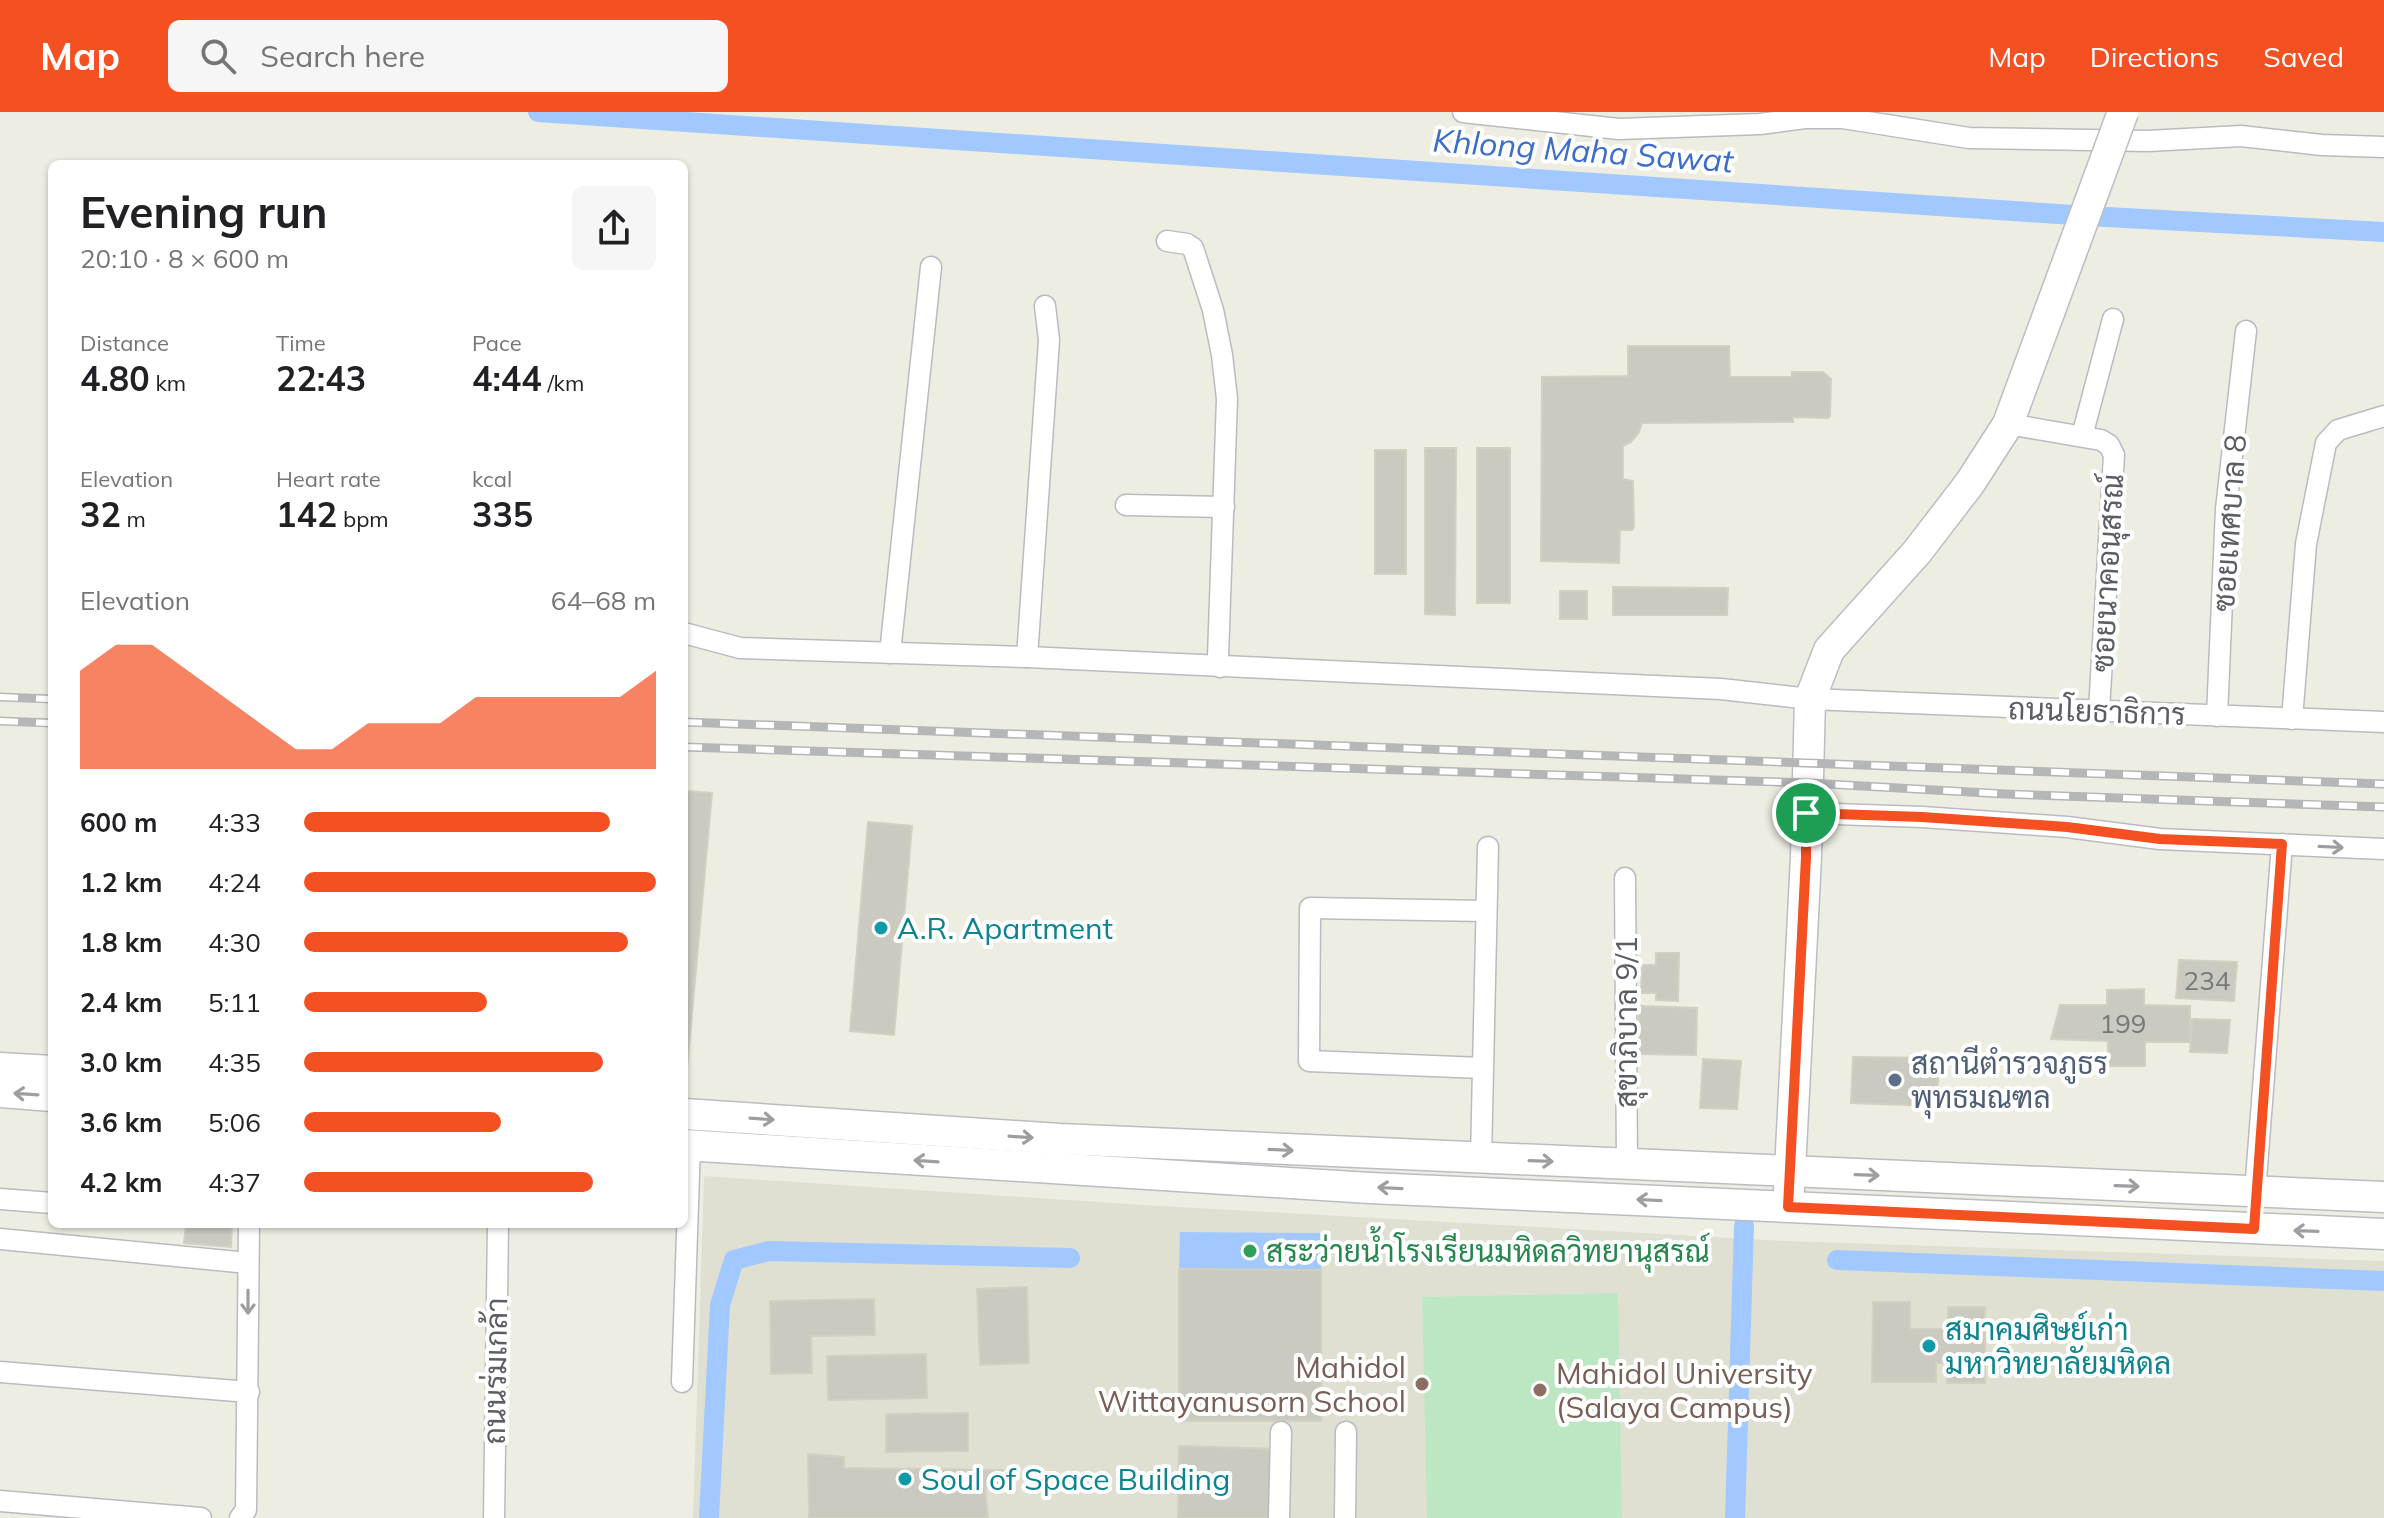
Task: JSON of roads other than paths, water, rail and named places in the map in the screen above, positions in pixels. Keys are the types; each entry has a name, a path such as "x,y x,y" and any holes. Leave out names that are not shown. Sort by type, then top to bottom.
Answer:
{"main road":[{"path":"1788,1207 1806,857 1810,699 1829,650 1926,541 1970,483 2008,424 2123,112"},
{"path":"0,1068 48,1071"},
{"path":"0,1092 48,1096"},
{"path":"688,1114 1060,1139 2384,1197"},
{"path":"688,1145 1355,1187 2384,1234"},
{"path":"2254,1229 2255,1192"}],"street":[{"path":"1463,112 1619,129 1843,118 1969,138 2148,141 2241,136 2322,145 2384,147"},
{"path":"1167,241 1193,248 1213,310 1222,355 1227,399 1220,667"},
{"path":"890,653 931,267"},
{"path":"1027,657 1049,340 1045,306"},
{"path":"2082,436 2113,319"},
{"name":"ซอยเทศบาล 8","path":"2217,716 2226,509 2246,331"},
{"path":"2292,719 2306,544 2326,443 2338,430 2384,416"},
{"name":"ซอยนาคอนุสรณ์","path":"2008,424 2101,440 2109,445 2114,455 2099,711"},
{"path":"1126,505 1224,507"},
{"name":"ถนนโยธาธิการ","path":"688,634 740,648 1027,657 1721,689 1810,699 2384,722"},
{"path":"1806,813 2067,827 2160,839 2384,849"},
{"path":"2255,1192 2282,844"},
{"path":"1481,1159 1488,847"},
{"name":"สุขาภิบาล 9/1","path":"1625,878 1627,1165"},
{"path":"1482,1068 1309,1061 1310,908 1486,911"},
{"path":"0,1199 48,1203"},
{"path":"240,1518 246,1510 249,1228"},
{"name":"ถนนร่มเกล้า","path":"494,1518 498,1228"},
{"path":"682,1382 685,1228"},
{"path":"0,1239 248,1263"},
{"path":"0,1372 249,1392"},
{"path":"1279,1518 1281,1432"},
{"path":"1345,1518 1346,1432"},
{"path":"0,1501 201,1518"}],"water":[{"name":"สระว่ายน้ำโรงเรียนมหิดลวิทยานุสรณ์","path":"1180,1232 1321,1233 1321,1270 1179,1269"}],"waterway":[{"name":"Khlong Maha Sawat","path":"538,112 2088,216 2384,232"},
{"path":"1735,1518 1744,1226"},
{"path":"709,1518 720,1305 734,1260 769,1251 1070,1258"},
{"path":"1837,1260 2384,1281"}],"railway":[{"path":"0,697 48,699"},
{"path":"0,721 48,723"},
{"path":"688,722 2384,784"},
{"path":"688,747 1809,783 2005,794 2384,807"}],"place":[{"name":"A.R. Apartment","path":"881,928"},
{"name":"สถานีตำรวจภูธร พุทธมณฑล","path":"1895,1080"},
{"name":"สระว่ายน้ำโรงเรียนมหิดลวิทยานุสรณ์","path":"1250,1251"},
{"name":"สมาคมศิษย์เก่า มหาวิทยาลัยมหิดล","path":"1929,1346"},
{"name":"Mahidol Wittayanusorn School","path":"1422,1384"},
{"name":"Mahidol University (Salaya Campus)","path":"1540,1390"},
{"name":"Soul of Space Building","path":"905,1479"}]}
